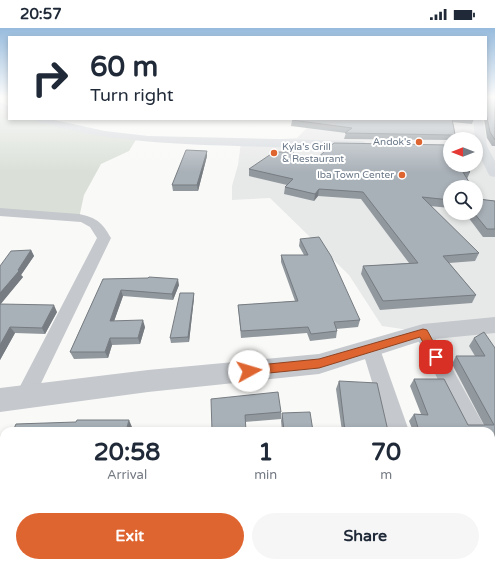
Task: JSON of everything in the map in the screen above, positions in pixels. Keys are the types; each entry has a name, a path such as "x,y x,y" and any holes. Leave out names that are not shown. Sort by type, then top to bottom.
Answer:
{"main road":[{"path":"48,122 59,126 109,136 188,141 376,145"},
{"path":"483,154 495,173"}],"street":[{"path":"0,212 90,220 98,225 104,238 7,401"},
{"path":"7,401 148,381 319,364 423,332 495,325"},
{"path":"423,332 474,427"},
{"path":"371,349 397,427"}],"shaded area":[{"path":"0,122 55,122 137,138 129,151 101,164 84,195 79,218 0,213"},
{"path":"313,122 495,122 495,427 479,427 423,332 382,326 349,275 270,198 232,200 232,186 238,165 241,142 297,138"}],"building":[{"path":"308,122 453,122 455,132 443,132 443,135 345,133 352,128"},
{"path":"488,122 495,122 495,140 490,132"},
{"path":"334,143 443,145 443,172 463,172 468,180 443,180 443,199 422,197 443,218 443,220 445,220 479,253 443,256 476,295 383,301 363,266 418,263 363,192 319,189 315,194 285,187 293,179 249,169 274,152 293,152 293,156 315,160"},
{"path":"186,150 207,151 197,185 172,185"},
{"path":"483,200 495,201 495,229 487,229 480,220 483,220"},
{"path":"319,237 331,256 360,320 334,322 337,331 311,334 308,327 241,331 238,305 298,301 281,255 308,255 300,239"},
{"path":"31,250 18,270 19,271 0,293 0,266 11,251"},
{"path":"149,277 178,279 172,294 121,290 110,321 143,320 138,338 110,338 105,352 70,352 103,279"},
{"path":"180,293 194,293 188,337 170,338"},
{"path":"0,304 54,305 42,328 10,327 0,345"},
{"path":"484,332 495,348 495,427 418,427 414,414 428,415 414,379 444,379 468,425 494,425 456,356 485,356 474,338"},
{"path":"339,381 377,383 387,427 345,427"},
{"path":"278,392 281,412 245,415 246,427 212,427 211,399"},
{"path":"310,412 312,427 284,427 282,413"},
{"path":"77,420 129,420 127,427 15,427 16,424 76,422"}],"place":[{"name":"Andok's","path":"419,142"},
{"name":"Kyla's Grill & Restaurant","path":"274,153"},
{"name":"Iba Town Center","path":"402,175"}],"route":[{"path":"249,371 319,364 423,332 436,357"}]}
